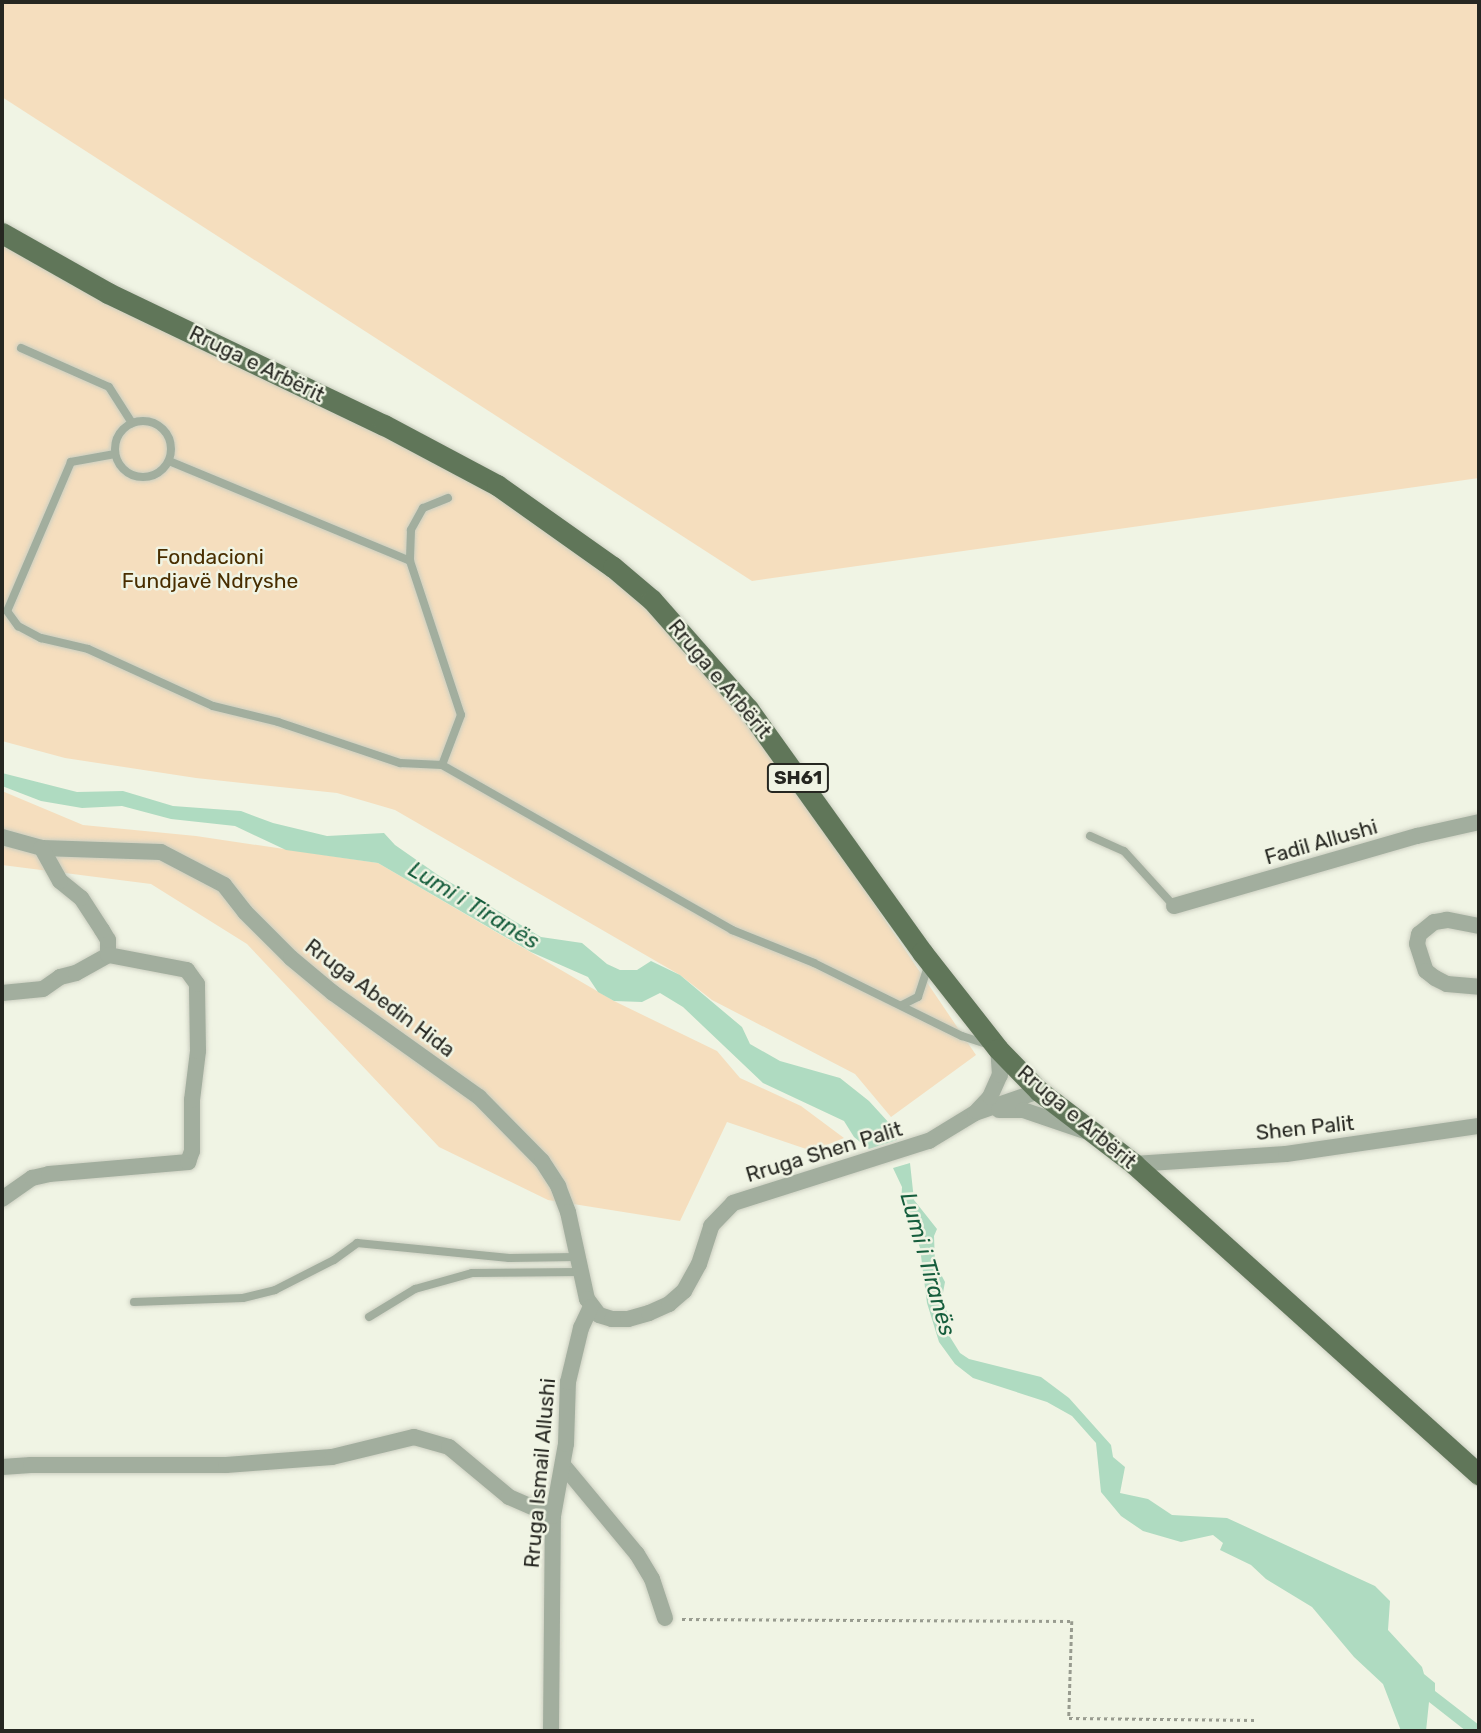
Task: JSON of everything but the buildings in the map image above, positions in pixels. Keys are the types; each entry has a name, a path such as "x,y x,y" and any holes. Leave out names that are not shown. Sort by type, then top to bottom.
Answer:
{"main road":[{"name":"Rruga e Arbërit","path":"2,233 108,293 384,425 497,485 613,567 662,610 748,709 930,962 998,1049 1039,1091 1134,1164 1479,1475"}],"street":[{"name":"Fadil Allushi","path":"1174,906 1417,836 1479,822"},
{"name":"Rruga Abedin Hida","path":"2,837 42,848 160,852 224,885 245,912 301,967 333,993 479,1097 542,1161 558,1186 568,1212 577,1265 591,1307"},
{"path":"42,848 60,881 81,898 102,930 107,940 108,955"},
{"path":"1479,926 1447,920 1434,922 1424,927 1416,944 1426,971 1435,978 1447,984 1479,987"},
{"path":"2,993 43,989 60,977 76,973 108,955 187,970 197,984 198,1051 192,1100 192,1152 188,1162 49,1174 32,1178 2,1199"},
{"path":"975,1112 990,1097 1000,1075 998,1049"},
{"name":"Rruga Shen Palit","path":"591,1307 599,1315 628,1318 669,1304 684,1291 694,1277 712,1226 733,1203 754,1194 857,1165 929,1141 975,1112 1039,1091"},
{"path":"975,1112 1023,1110 1097,1136"},
{"name":"Shen Palit","path":"1134,1164 1286,1154 1479,1126"},
{"name":"Rruga Ismail Allushi","path":"551,1731 553,1516 563,1465 568,1381 581,1328 591,1307"},
{"path":"2,1467 226,1465 332,1457 414,1437 449,1447 509,1497 553,1516"},
{"path":"563,1465 637,1554 652,1579 665,1618"}],"lane":[{"path":"21,348 109,387 132,423"},
{"path":"151,422 166,433 170,442 169,461 156,474 139,477 123,469 115,454 118,436 132,423 151,422"},
{"path":"115,454 71,462 7,611 18,626 41,638 88,649 213,706 278,722 400,763 442,765 732,930 814,963 962,1036 998,1049"},
{"path":"169,461 410,561"},
{"path":"442,765 461,715 410,561 411,530 423,508 449,498"},
{"path":"1090,836 1124,851 1174,906"},
{"path":"902,1005 918,997 930,962"},
{"path":"134,1302 243,1297 275,1290 334,1261 356,1243 577,1265"},
{"path":"369,1317 415,1289 472,1273 577,1265"}],"path":[{"path":"665,1618 1072,1621 1069,1718 1255,1720"}],"green space":[{"path":"2,2 1479,2 1479,478 752,581 2,97"},
{"name":"Fondacioni Fundjavë Ndryshe","path":"2,225 496,488 625,584 730,699 806,803 976,1055 891,1117 855,1074 712,1000 680,975 395,810 337,793 196,778 65,758 2,741"},
{"path":"2,791 83,825 196,836 378,863 614,1001 717,1051 740,1078 801,1106 844,1138 812,1151 727,1122 680,1221 548,1200 439,1147 247,944 151,884 2,865"}],"water":[{"name":"Lumi i Tiranës","path":"2,773 77,792 123,791 173,806 241,811 273,823 327,836 384,833 395,845 438,875 541,937 582,943 607,964 620,970 637,970 651,961 680,975 742,1027 750,1044 780,1061 840,1078 869,1101 890,1124 897,1140 869,1149 854,1137 844,1121 763,1083 683,1007 660,993 642,1002 614,1001 598,992 588,977 531,952 378,863 286,850 235,826 171,819 122,806 82,808 41,801 2,786"},
{"name":"Lumi i Tiranës","path":"910,1163 914,1200 937,1229 934,1236 935,1263 945,1282 942,1298 950,1321 950,1337 960,1353 969,1359 1041,1377 1069,1398 1111,1445 1113,1457 1125,1467 1120,1493 1148,1499 1172,1515 1227,1518 1375,1586 1390,1601 1388,1630 1422,1667 1424,1674 1435,1683 1435,1691 1479,1725 1479,1731 1466,1731 1429,1702 1426,1731 1401,1731 1383,1684 1354,1657 1312,1607 1266,1579 1251,1565 1220,1550 1223,1543 1213,1535 1181,1542 1143,1531 1121,1516 1101,1492 1096,1443 1072,1416 1047,1402 973,1378 955,1364 939,1342 927,1303 920,1248 909,1215 901,1204 902,1187 893,1168"}]}
